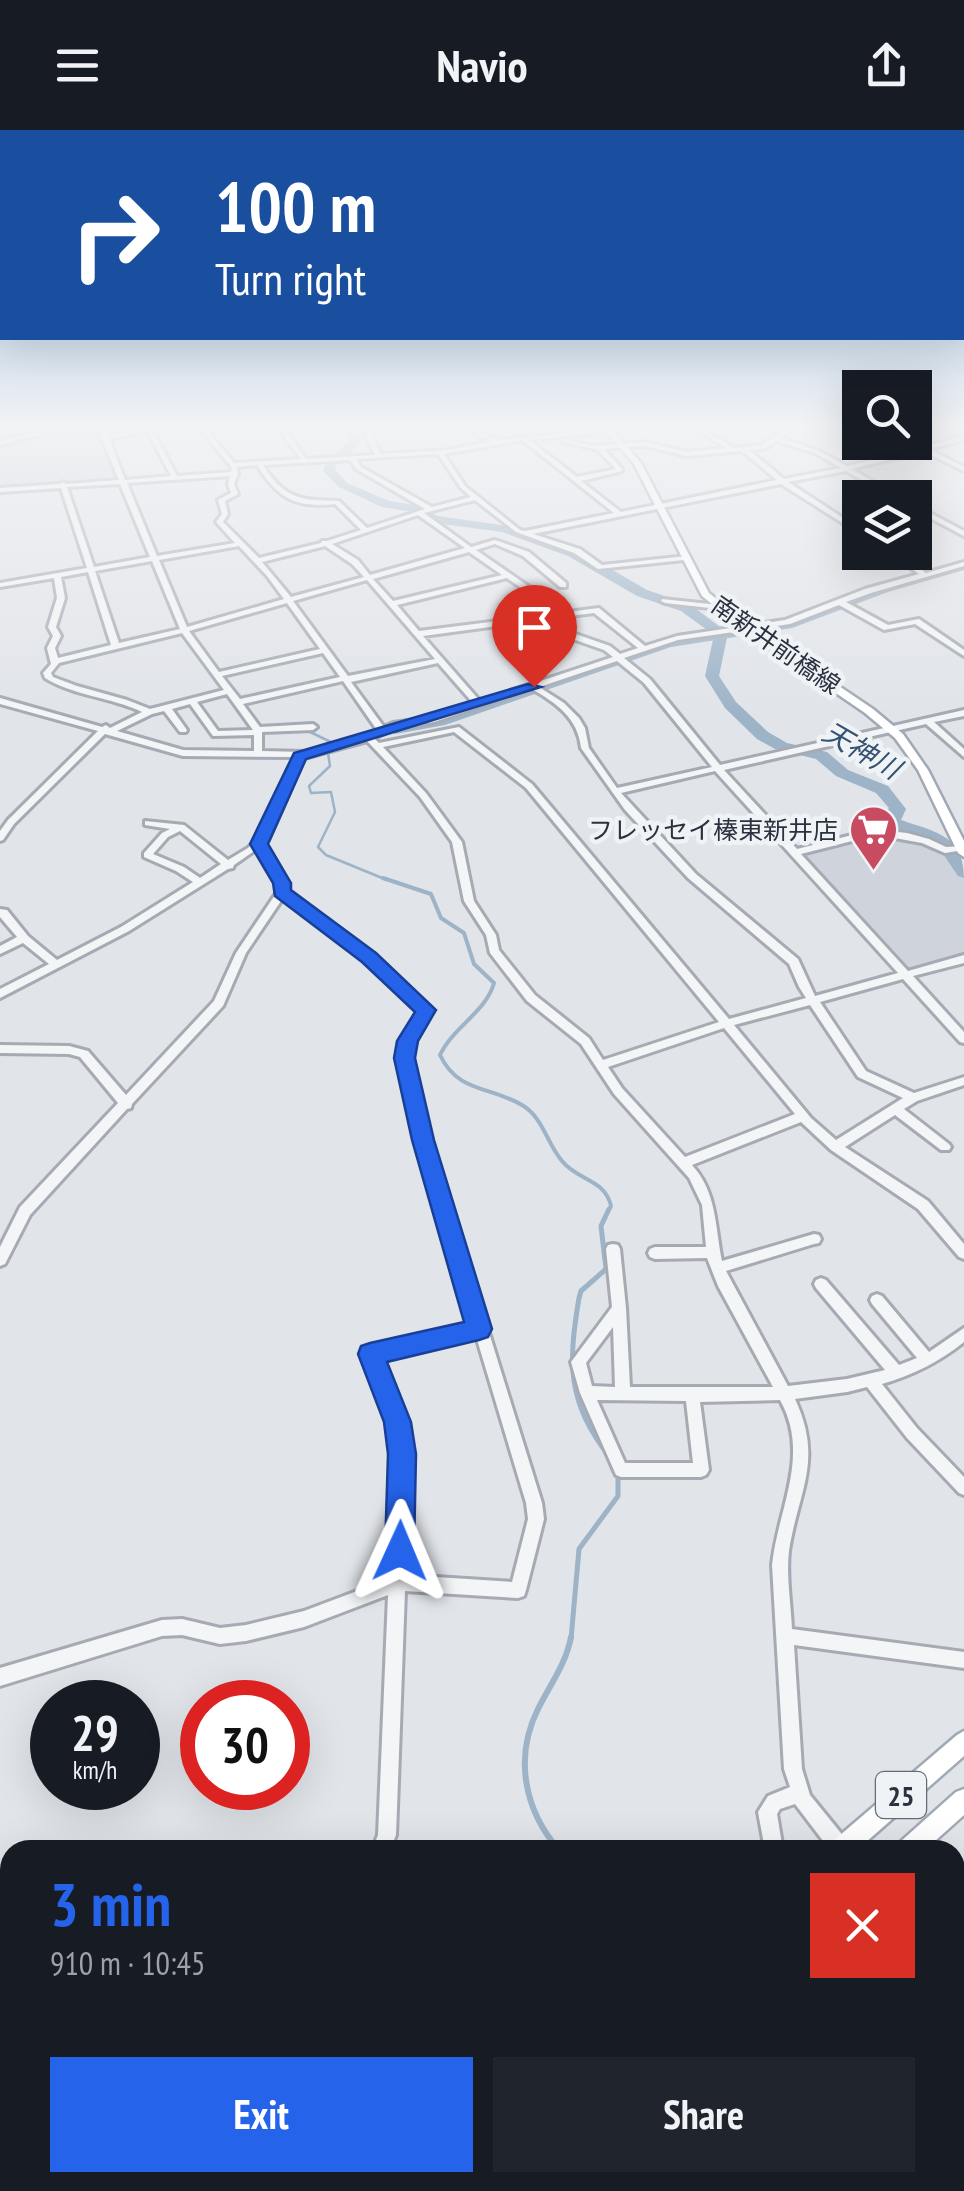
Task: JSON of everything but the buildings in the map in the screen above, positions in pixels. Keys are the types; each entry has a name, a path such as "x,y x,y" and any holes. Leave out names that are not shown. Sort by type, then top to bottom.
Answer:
{"main road":[{"name":"南新井前橋線","path":"665,521 700,588 719,607 891,729 916,758 963,851"},
{"name":"25","path":"852,1840 928,1769 964,1742"},
{"name":"25","path":"919,1840 964,1800"}],"street":[{"path":"75,521 116,647"},
{"path":"138,521 184,630 258,731 258,753"},
{"path":"220,521 290,601 382,730"},
{"path":"357,521 366,530"},
{"path":"257,561 391,521"},
{"path":"430,521 550,604 567,634 607,648 648,680 718,769 964,1040"},
{"path":"509,521 526,534 572,549 601,566 684,558"},
{"path":"526,534 586,521"},
{"path":"942,521 964,534"},
{"path":"324,542 355,562 479,705"},
{"path":"149,712 124,700 70,688 49,678 48,673 55,661 184,630 499,542 526,554 563,584"},
{"path":"0,585 240,544"},
{"path":"372,742 382,730 479,705 676,638 787,622 964,564"},
{"path":"918,570 924,574"},
{"path":"392,604 508,576"},
{"path":"55,661 50,654 57,636 52,624 61,598 57,577"},
{"path":"667,600 719,607"},
{"path":"844,604 887,628 916,620 964,654"},
{"path":"418,634 596,610 645,650"},
{"path":"217,675 324,650"},
{"path":"239,702 440,660"},
{"path":"534,687 580,724 586,738 585,748 631,815 641,820 692,876 794,962 812,999 862,1074 913,1098"},
{"path":"0,838 5,819 109,729 149,712 230,691"},
{"path":"0,700 183,753 305,754 456,729 530,786 802,1116 835,1147 923,1205 964,1252"},
{"path":"192,701 216,734 313,727"},
{"path":"166,708 183,730"},
{"path":"616,791 964,714"},
{"path":"927,721 964,754"},
{"path":"372,742 423,795 457,842 469,901 491,935 494,950 531,998 584,1041 618,1092 684,1162 704,1192 717,1268 798,1425 802,1452 782,1539 793,1770 800,1793 834,1840"},
{"path":"0,994 202,883 259,844 300,756 305,754"},
{"path":"148,822 181,827 230,866"},
{"path":"181,827 165,835 147,855 202,883"},
{"path":"794,853 894,831 928,839 945,850 963,851"},
{"path":"0,1260 25,1210 220,1003 241,953 282,892 282,883 259,844"},
{"path":"0,1677 162,1628 182,1627 220,1636 246,1633 304,1619 399,1583 518,1590 536,1520 534,1503 423,1140 404,1058 408,1041 426,1015 424,1006 369,957 282,892"},
{"path":"0,914 3,912 24,938 57,964"},
{"path":"0,950 24,938"},
{"path":"600,1065 725,1024 964,959"},
{"path":"0,1050 69,1050 84,1054 127,1104"},
{"path":"835,1147 913,1098 964,1081"},
{"path":"895,1109 945,1148"},
{"path":"684,1162 802,1116"},
{"path":"717,1268 814,1240"},
{"path":"613,1249 623,1393"},
{"path":"655,1253 713,1252"},
{"path":"821,1284 895,1372"},
{"path":"877,1300 927,1360"},
{"path":"619,1308 578,1362 587,1393 621,1470 701,1470 692,1392"},
{"path":"385,1840 402,1454 397,1422 370,1354 479,1329"},
{"path":"587,1393 783,1392 870,1380 927,1360 964,1334"},
{"path":"870,1380 912,1433 964,1488"},
{"path":"785,1636 964,1660"},
{"path":"772,1840 767,1812 774,1802 800,1793"}],"shaded area":[{"path":"892,833 949,852 964,878 964,956 906,971 800,854"}],"waterway":[{"name":"天神川","path":"450,521 504,529 573,553 642,593 686,608 721,633 712,676 741,716 773,742 818,754 842,773 882,790 898,809 891,816 894,823 943,841 964,872"},
{"path":"395,731 442,723 669,645 789,626 885,590 964,568"},
{"path":"183,634 251,730 308,731 337,745 328,753 330,766 309,786 311,793 331,792 335,812 318,847 326,855 387,880"},
{"path":"383,878 431,894 441,918 464,933 474,964 494,983 484,1003 440,1055 447,1067 465,1083 529,1110 568,1168 603,1190 611,1206 608,1211"},
{"path":"608,1211 601,1226 606,1269 581,1291 573,1363 578,1400 595,1437 609,1456"},
{"path":"571,1639 579,1549 618,1496 618,1473"},
{"path":"552,1840 538,1818 526,1782 526,1746 538,1709 562,1665 571,1637"}],"place":[{"name":"フレッセイ榛東新井店","path":"873,872"}],"route":[{"path":"400,1551 402,1454 397,1422 370,1354 479,1329 423,1140 404,1058 408,1041 426,1010 369,957 282,892 282,883 259,844 300,756 534,687"}]}
